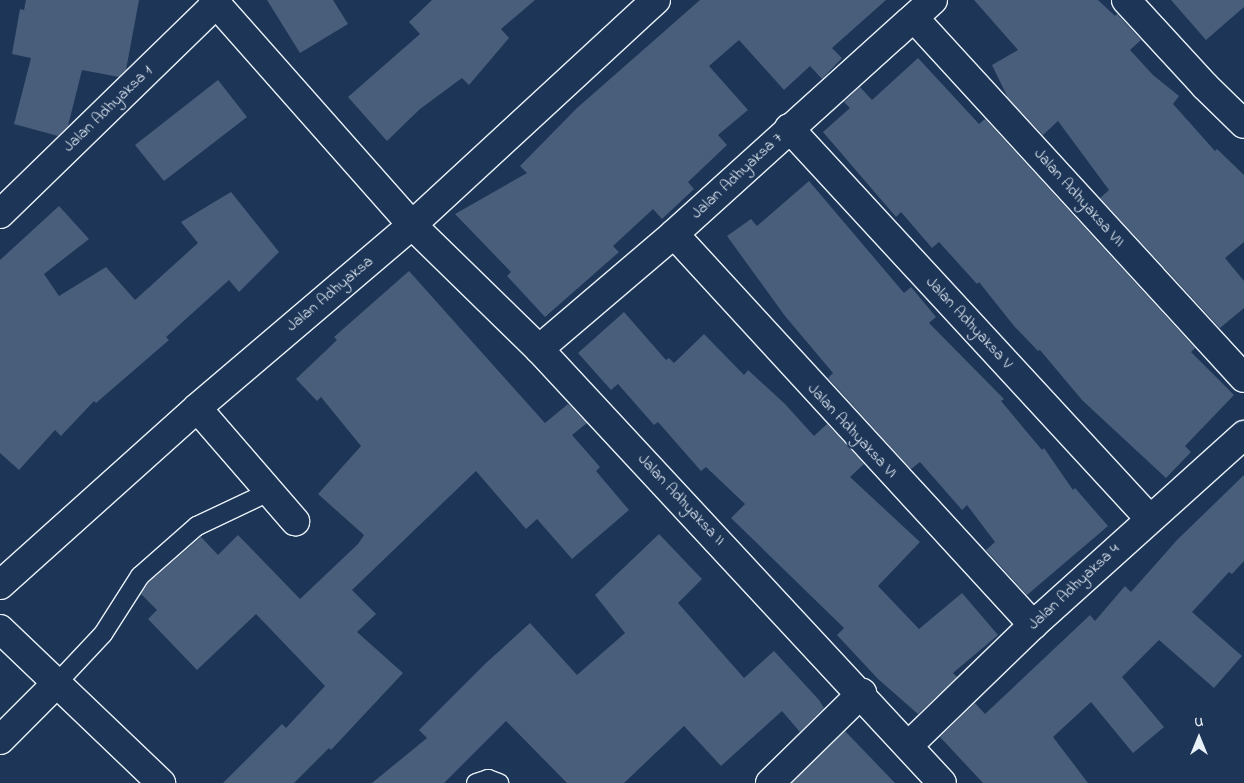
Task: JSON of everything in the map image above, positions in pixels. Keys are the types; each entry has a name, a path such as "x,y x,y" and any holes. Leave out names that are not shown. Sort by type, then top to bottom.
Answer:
{"street":[{"name":"Jalan Adhyaksa","path":"0,585 196,408 412,225 656,0"},
{"path":"1126,0 1205,86 1244,124"},
{"name":"Jalan Adhyaksa II","path":"215,2 412,225 539,349 862,693 942,783"},
{"name":"Jalan Adhyaksa 1","path":"0,214 215,2"},
{"name":"Jalan Adhyaksa 7","path":"539,349 674,234 789,128 924,9"},
{"name":"Jalan Adhyaksa VII","path":"924,9 1244,378"},
{"name":"Jalan Adhyaksa V","path":"789,128 1149,518"},
{"name":"Jalan Adhyaksa VI","path":"674,234 1033,625"},
{"path":"196,408 271,491 295,521"},
{"name":"Jalan Adhyaksa 4","path":"909,745 1033,625 1244,434"},
{"path":"0,629 161,783"},
{"path":"0,740 57,683"},
{"path":"770,783 862,693"}],"lane":[{"path":"57,683 103,634 140,576 198,526 271,491"},
{"path":"476,783 488,779 498,783"}],"building":[{"path":"26,0 139,0 126,70 119,77 82,70 68,126 58,136 14,124 31,58 12,54 20,9 24,10"},
{"path":"267,0 333,0 348,24 300,53"},
{"path":"432,0 535,0 501,29 509,38 469,85 462,78 420,109 387,141 348,97 420,34 409,22"},
{"path":"700,0 886,0 832,48 842,58 822,79 810,66 784,90 739,40 709,66 748,110 718,135 727,145 688,182 694,189 662,219 653,209 613,246 619,252 545,317 507,276 511,272 455,214 527,173 520,166 577,108"},
{"path":"974,0 1098,0 1115,16 1117,14 1141,40 1130,50 1153,75 1179,96 1173,104 1215,151 1217,149 1244,175 1244,242 1225,258 1244,281 1244,308 1220,328 1100,198 1109,190 1058,121 1043,135 1008,98 992,65 1018,50"},
{"path":"1171,0 1244,0 1244,7 1206,40"},
{"path":"918,58 979,124 985,119 1195,348 1191,352 1234,395 1185,446 1191,452 1166,478 1082,400 1040,350 1038,351 1014,326 979,282 977,284 939,242 932,248 901,212 896,217 823,132 850,108 844,102 860,87 872,100"},
{"path":"218,80 247,117 164,181 135,145"},
{"path":"809,181 904,293 911,287 936,317 929,323 1004,399 1001,401 1042,450 1044,448 1073,490 1075,488 1108,526 1027,595 986,550 995,542 967,505 962,510 920,462 911,469 828,378 833,373 785,316 727,236 751,219 757,226"},
{"path":"231,192 279,252 239,292 229,280 166,337 169,340 96,403 94,401 61,436 55,430 19,470 0,453 0,260 59,206 89,239 44,274 59,296 106,267 135,300 198,243 181,222"},
{"path":"409,271 545,423 568,404 587,423 572,435 600,467 596,471 629,510 572,559 537,519 526,529 476,471 352,590 376,614 357,632 403,673 331,750 329,748 294,783 223,783 282,724 286,728 325,686 256,614 197,670 148,619 157,610 141,594 148,583 201,537 218,555 238,535 300,599 358,544 364,535 318,494 361,446 321,397 317,401 296,379 337,340 334,337"},
{"path":"624,312 666,360 669,358 674,363 704,334 744,375 748,370 785,404 814,436 827,424 864,464 850,477 920,542 878,586 919,629 962,593 998,635 953,673 957,677 918,714 878,679 837,635 844,628 731,518 745,504 706,467 701,471 658,422 654,425 618,384 611,390 578,353"},
{"path":"1244,475 1244,561 1232,574 1229,572 1192,612 1242,656 1214,688 1159,640 1122,677 1164,727 1133,753 1091,702 1053,737 1088,783 983,783 940,737 975,703 985,714 1090,615 1095,621 1125,586 1131,592 1177,540"},
{"path":"659,534 702,579 678,603 744,678 774,651 819,700 824,708 800,732 782,711 721,766 684,726 624,783 567,783 506,721 444,783 372,783 427,738 419,730 486,663 530,623 577,675 625,633 595,595"},
{"path":"845,731 895,783 792,783"}]}
